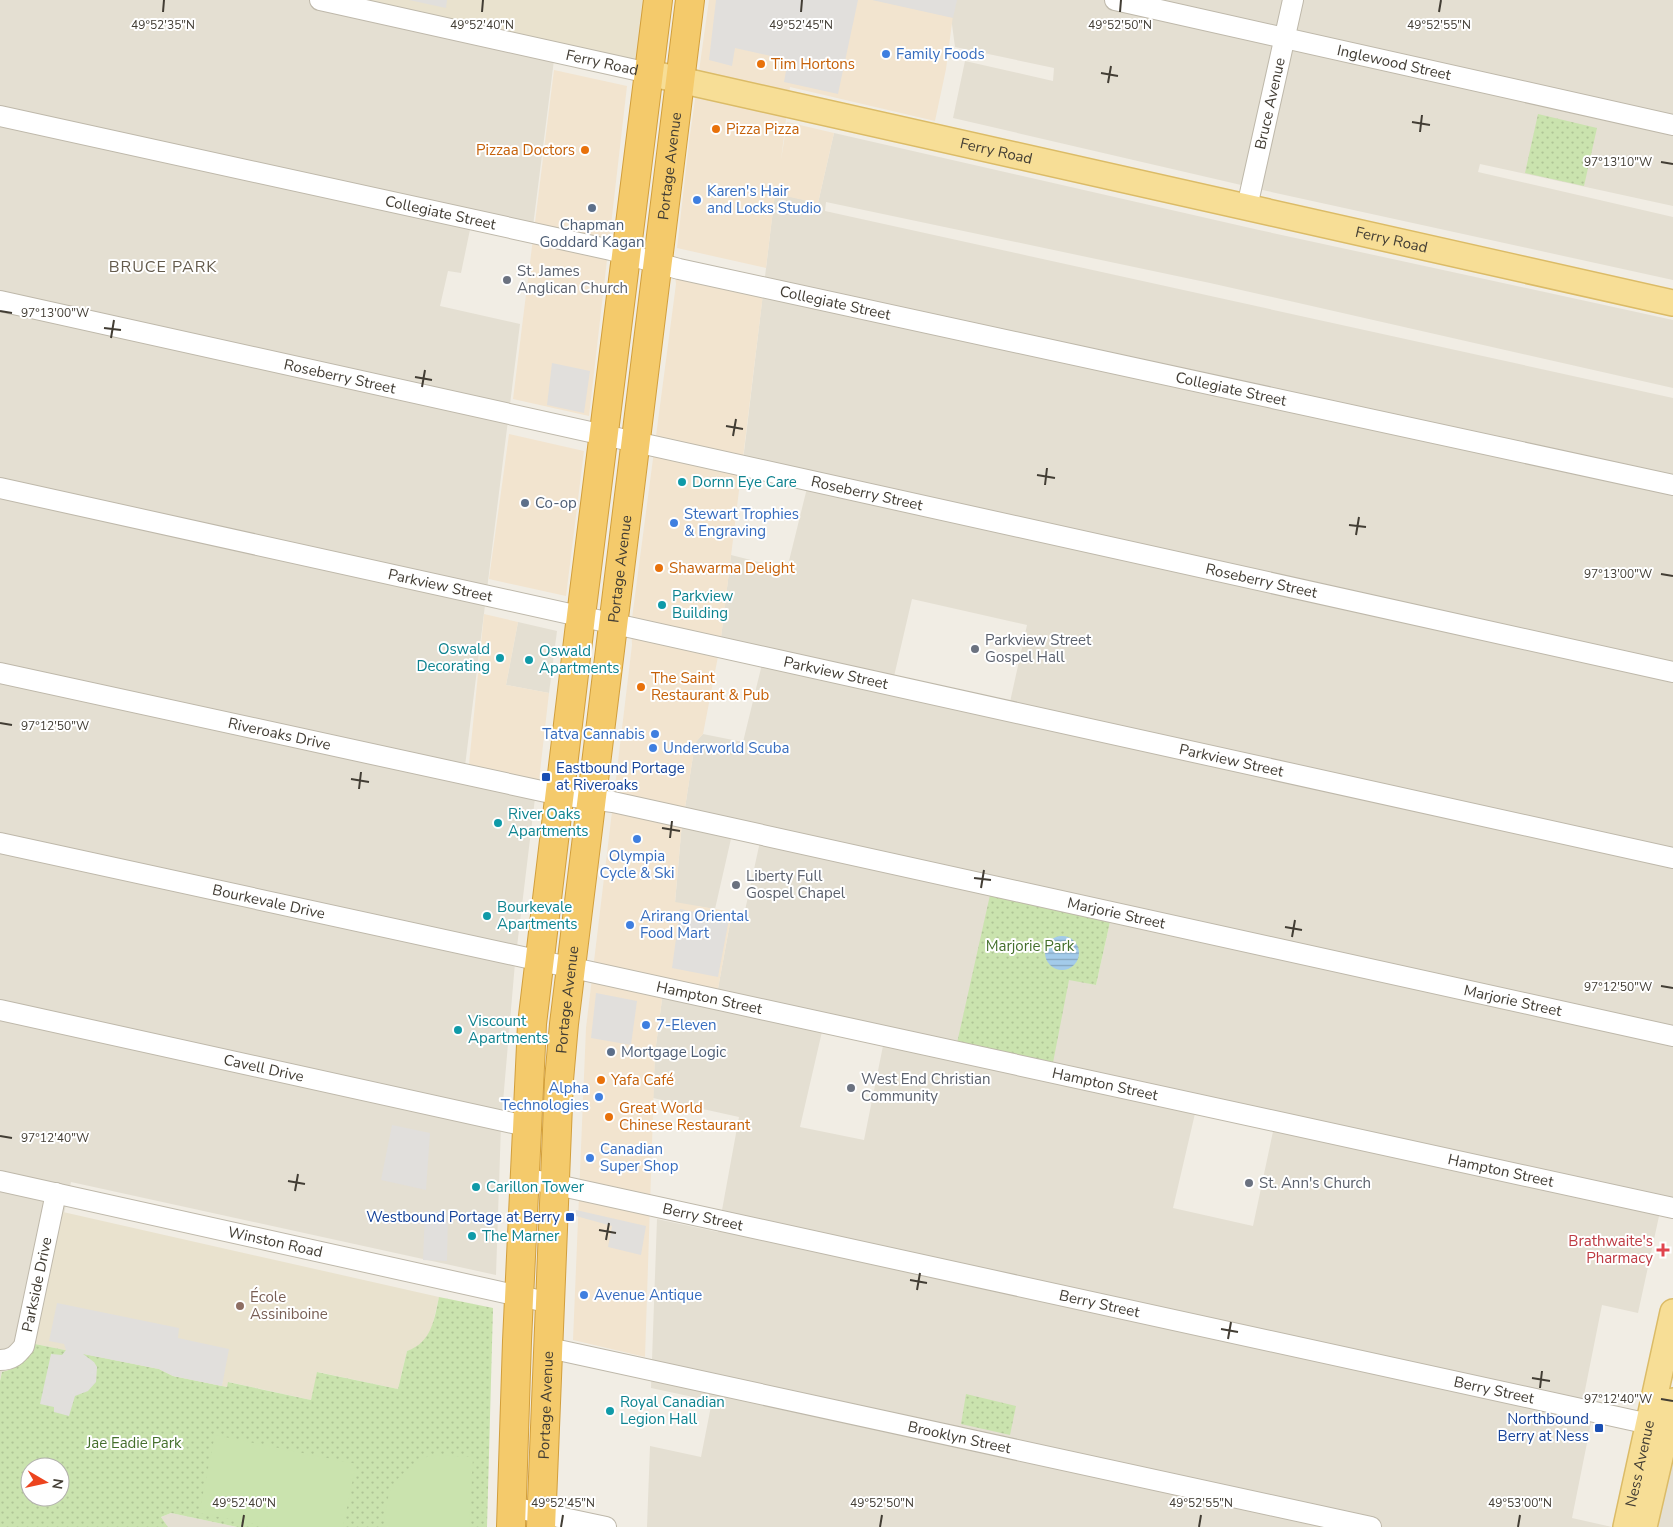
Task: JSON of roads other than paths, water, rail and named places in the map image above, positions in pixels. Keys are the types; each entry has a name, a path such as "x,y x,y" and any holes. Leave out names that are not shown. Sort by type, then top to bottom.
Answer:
{"highway":[{"name":"Portage Avenue","path":"511,1517 526,1126 538,961 658,0"},
{"name":"Portage Avenue","path":"542,1520 559,1080 570,968 690,0"}],"main road":[{"name":"Ferry Road","path":"649,73 1673,303"},
{"name":"Ness Avenue","path":"1644,1527 1663,1427 1673,1312"},
{"name":"Ness Avenue","path":"1626,1527 1673,1401"}],"street":[{"name":"Ferry Road","path":"320,0 649,73"},
{"name":"Inglewood Street","path":"1115,0 1673,125"},
{"name":"Bruce Avenue","path":"1247,207 1292,0"},
{"name":"Collegiate Street","path":"0,116 627,254 658,263 1673,485"},
{"name":"Roseberry Street","path":"0,301 1673,672"},
{"name":"Parkview Street","path":"0,488 1673,858"},
{"name":"Riveroaks Drive","path":"0,673 560,795"},
{"name":"Marjorie Street","path":"560,795 591,798 1673,1036"},
{"name":"Bourkevale Drive","path":"0,843 538,961"},
{"name":"Hampton Street","path":"538,961 1673,1208"},
{"name":"Cavell Drive","path":"0,1010 526,1126"},
{"name":"Berry Street","path":"524,1178 1663,1427"},
{"name":"Winston Road","path":"0,1181 551,1303"},
{"name":"Parkside Drive","path":"0,1360 10,1359 18,1355 24,1346 56,1193"},
{"name":"Brooklyn Street","path":"549,1348 1371,1527"},
{"path":"511,1517 606,1527"}],"water":[{"path":"1062,936 1074,941 1079,953 1074,965 1062,970 1050,965 1045,953 1050,941"}],"place":[{"name":"Family Foods","path":"886,54"},
{"name":"Tim Hortons","path":"761,64"},
{"name":"Pizza Pizza","path":"716,129"},
{"name":"Pizzaa Doctors","path":"585,150"},
{"name":"Karen's Hair and Locks Studio","path":"697,200"},
{"name":"Chapman Goddard Kagan","path":"592,208"},
{"name":"St. James Anglican Church","path":"507,280"},
{"name":"Dornn Eye Care","path":"682,482"},
{"name":"Co-op","path":"525,503"},
{"name":"Stewart Trophies & Engraving","path":"674,523"},
{"name":"Shawarma Delight","path":"659,568"},
{"name":"Parkview Building","path":"662,605"},
{"name":"Parkview Street Gospel Hall","path":"975,649"},
{"name":"Oswald Decorating","path":"500,658"},
{"name":"Oswald Apartments","path":"529,660"},
{"name":"The Saint Restaurant & Pub","path":"641,687"},
{"name":"Tatva Cannabis","path":"655,734"},
{"name":"Underworld Scuba","path":"653,748"},
{"name":"Eastbound Portage at Riveroaks","path":"546,777"},
{"name":"River Oaks Apartments","path":"498,823"},
{"name":"Olympia Cycle & Ski","path":"637,839"},
{"name":"Liberty Full Gospel Chapel","path":"736,885"},
{"name":"Bourkevale Apartments","path":"487,916"},
{"name":"Arirang Oriental Food Mart","path":"630,925"},
{"name":"7-Eleven","path":"646,1025"},
{"name":"Viscount Apartments","path":"458,1030"},
{"name":"Mortgage Logic","path":"611,1052"},
{"name":"Yafa Café","path":"601,1080"},
{"name":"West End Christian Community","path":"851,1088"},
{"name":"Alpha Technologies","path":"599,1097"},
{"name":"Great World Chinese Restaurant","path":"609,1117"},
{"name":"Canadian Super Shop","path":"590,1158"},
{"name":"St. Ann's Church","path":"1249,1183"},
{"name":"Carillon Tower","path":"476,1187"},
{"name":"Westbound Portage at Berry","path":"570,1217"},
{"name":"The Marner","path":"472,1236"},
{"name":"Brathwaite's Pharmacy","path":"1663,1250"},
{"name":"Avenue Antique","path":"584,1295"},
{"name":"École Assiniboine","path":"240,1306"},
{"name":"Royal Canadian Legion Hall","path":"610,1411"},
{"name":"Northbound Berry at Ness","path":"1599,1428"}],"district":[{"name":"BRUCE PARK","path":"163,266"}],"park label":[{"name":"Marjorie Park","path":"1030,946"},
{"name":"Jae Eadie Park","path":"134,1443"}]}
